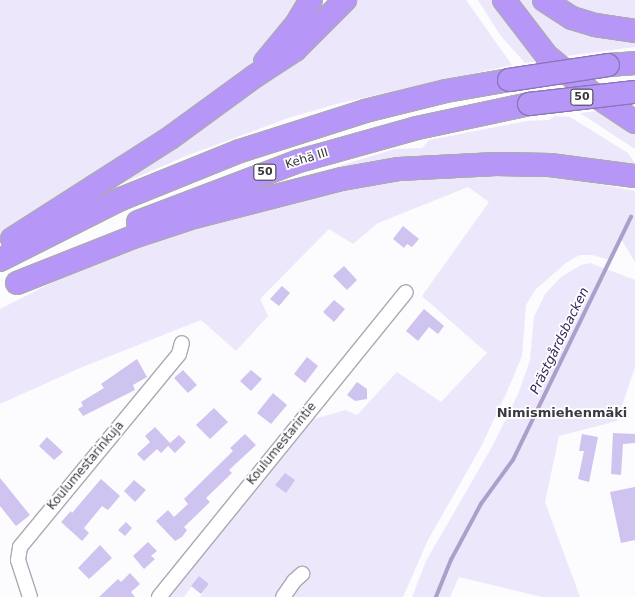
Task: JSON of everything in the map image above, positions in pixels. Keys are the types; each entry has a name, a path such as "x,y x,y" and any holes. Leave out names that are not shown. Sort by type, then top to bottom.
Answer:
{"highway":[{"path":"255,76 297,22 311,0"},
{"path":"0,246 170,138 255,76 296,50 345,0"},
{"path":"504,0 547,56 593,94 635,122"},
{"path":"544,0 572,18 595,25 635,30"},
{"name":"50","path":"0,260 62,227 170,178 288,134 364,111 446,92 509,80 635,62"},
{"name":"Kehä III","path":"8,287 123,228 244,180 368,140 529,104 635,92"},
{"path":"8,287 133,237 194,217 342,179 399,169 496,164 550,164 634,176"}],"street":[{"name":"Koulumestarintie","path":"159,597 406,292"},
{"name":"Koulumestarinkuja","path":"30,597 18,560 20,547 179,354 182,343"},
{"path":"283,597 294,581 302,574"}],"shaded area":[{"path":"0,0 305,0 272,45 228,84 169,126 0,236"},
{"path":"356,0 466,0 512,65 340,103 288,118 186,156 96,195 240,102"},
{"path":"478,0 494,0 539,61 525,63 500,35"},
{"path":"512,0 533,0 540,8 635,38 635,47 559,57"},
{"path":"558,0 635,0 635,22 588,15"},
{"path":"598,111 635,132 635,149 580,113"},
{"path":"555,116 570,117 628,153 635,163 631,168 579,157 547,156 216,204 395,149 422,148 429,140 526,121 549,120"},
{"path":"532,171 635,191 635,262 621,239 610,260 592,255 580,255 567,262 535,290 526,305 522,356 509,387 482,445 428,540 403,597 200,597 209,584 199,576 184,597 165,597 307,421 345,410 357,415 397,372 441,402 487,353 422,296 489,202 468,187 378,223 353,244 329,229 260,299 268,316 236,351 201,320 80,368 0,404 0,309 97,260 181,227 402,176"},
{"path":"590,263 635,280 635,367 617,421 559,436 545,502 580,597 542,597 459,577 450,597 412,597 426,561 493,445 518,394 530,360 534,317 545,294 561,277 581,265"}],"building":[{"path":"403,226 419,239 412,247 407,244 404,248 393,239"},
{"path":"344,266 357,280 347,290 333,276"},
{"path":"282,286 290,293 279,306 270,299"},
{"path":"334,300 345,309 334,322 323,312"},
{"path":"424,309 444,326 438,334 429,327 418,341 406,331"},
{"path":"307,357 318,366 305,383 294,374"},
{"path":"137,359 147,377 133,385 135,390 83,416 78,409 83,406 81,402 104,388 101,384"},
{"path":"183,370 197,385 188,393 174,378"},
{"path":"251,370 262,379 251,391 240,381"},
{"path":"357,382 367,389 367,399 355,401 347,395"},
{"path":"273,393 287,405 271,424 257,413"},
{"path":"214,408 228,422 210,439 196,425"},
{"path":"155,427 170,443 179,435 186,442 175,453 168,446 161,453 157,449 144,461 137,454 150,442 145,436"},
{"path":"613,433 635,434 635,443 623,444 621,475 611,474"},
{"path":"245,434 256,445 229,470 232,473 206,498 210,502 184,527 187,530 182,537 175,541 156,521 168,510 174,517 188,504 184,499 233,451 230,448"},
{"path":"582,434 598,437 589,482 578,479 584,451 579,451"},
{"path":"47,437 63,452 54,460 39,446"},
{"path":"285,473 295,480 286,493 275,485"},
{"path":"0,478 30,515 16,526 0,506"},
{"path":"101,479 120,496 108,510 102,506 84,528 89,533 82,541 61,522 71,511 72,513"},
{"path":"134,480 146,490 135,502 124,491"},
{"path":"635,487 635,540 621,543 610,492"},
{"path":"126,522 132,528 125,536 118,530"},
{"path":"148,542 157,551 151,556 155,559 144,569 133,556"},
{"path":"100,545 112,558 89,579 78,568"},
{"path":"130,573 140,584 131,592 135,597 99,597 118,579 121,582"},
{"path":"199,576 209,584 201,594 191,586"}],"waterway":[{"name":"Prästgårdsbacken","path":"436,597 451,560 481,504 513,460 631,217"}],"district":[{"name":"Nimismiehenmäki","path":"562,413"}]}
